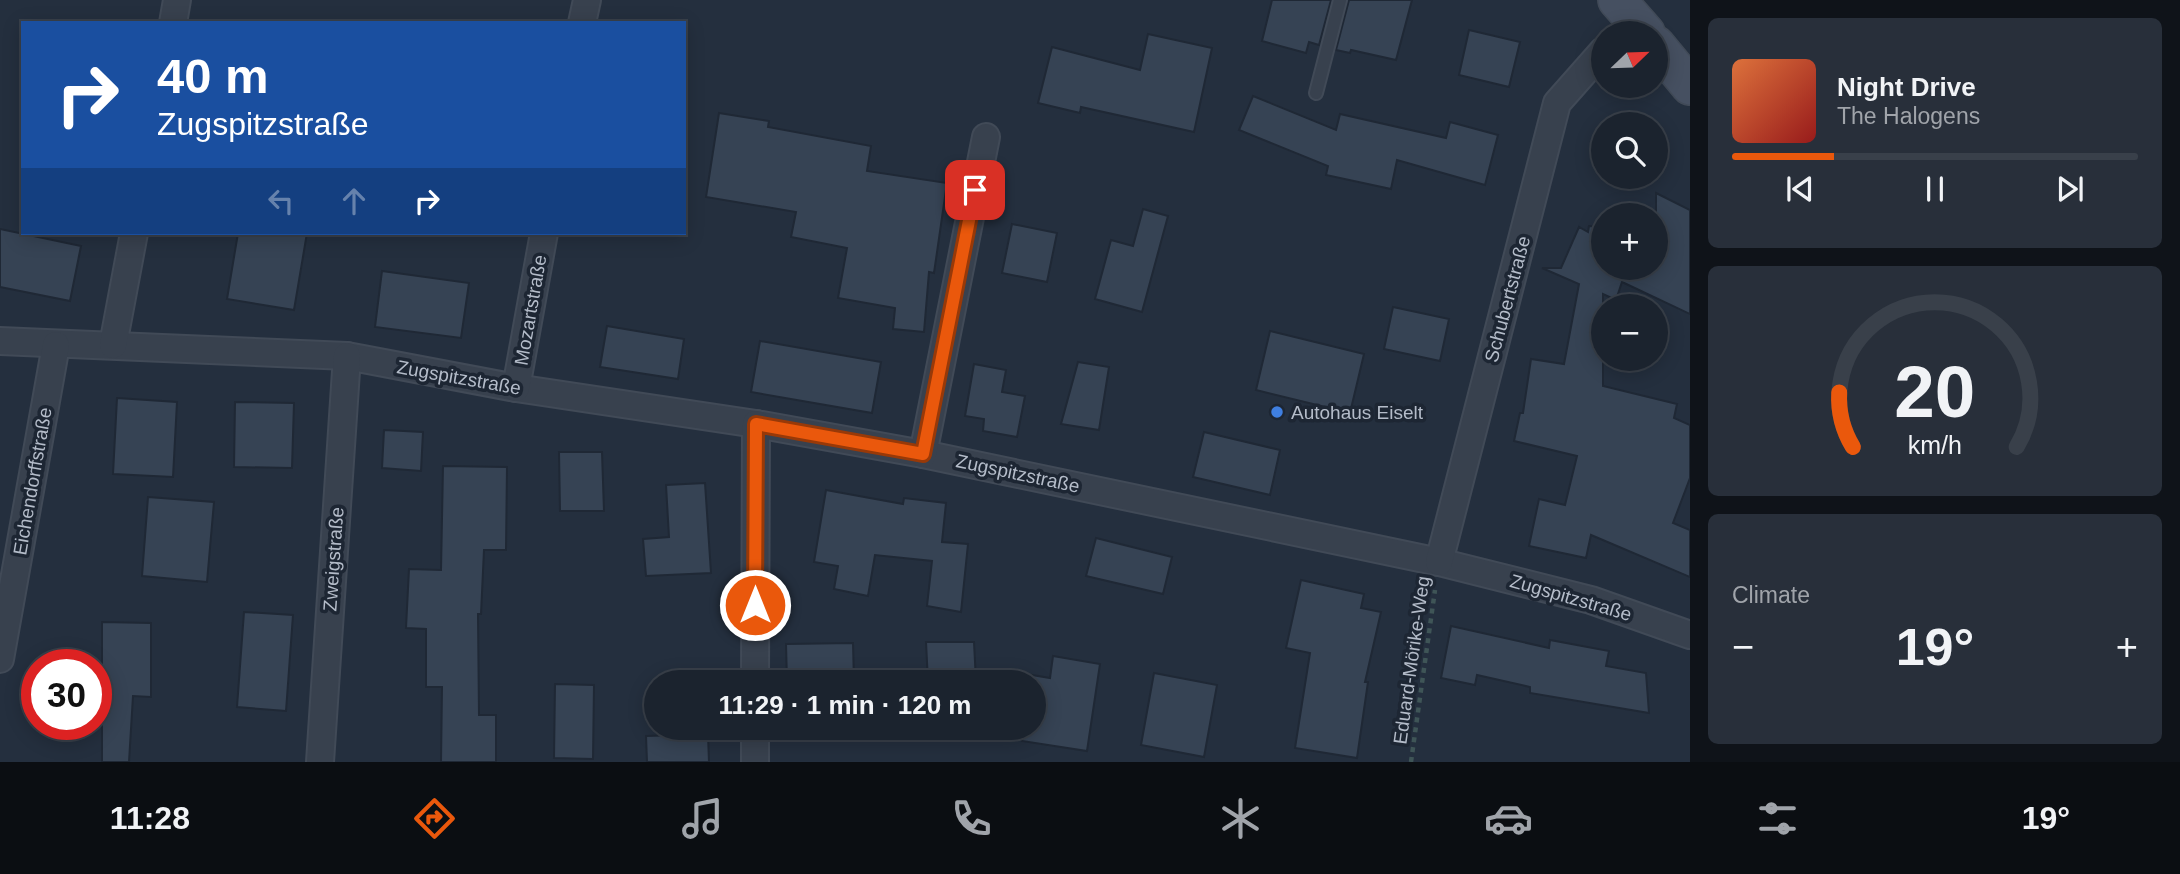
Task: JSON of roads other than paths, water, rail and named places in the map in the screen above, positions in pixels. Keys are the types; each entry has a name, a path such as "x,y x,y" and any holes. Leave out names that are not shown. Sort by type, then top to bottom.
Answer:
{"main road":[{"path":"1668,59 1690,86"}],"street":[{"path":"173,21 177,0"},
{"path":"582,21 587,0"},
{"name":"Schubertstraße","path":"1439,562 1557,103 1591,65"},
{"path":"923,454 986,137"},
{"path":"113,345 134,235"},
{"name":"Mozartstraße","path":"516,388 544,235"},
{"name":"Zugspitzstraße","path":"0,341 347,356 516,388 756,424 923,454 1439,562 1591,600 1690,635"},
{"name":"Eichendorffstraße","path":"0,659 56,345"},
{"name":"Zweigstraße","path":"320,762 347,356"},
{"path":"755,670 756,424"},
{"path":"755,740 755,762"}],"lane":[{"path":"1316,93 1340,0"}],"place":[{"name":"Autohaus Eiselt","path":"1277,412"}]}
